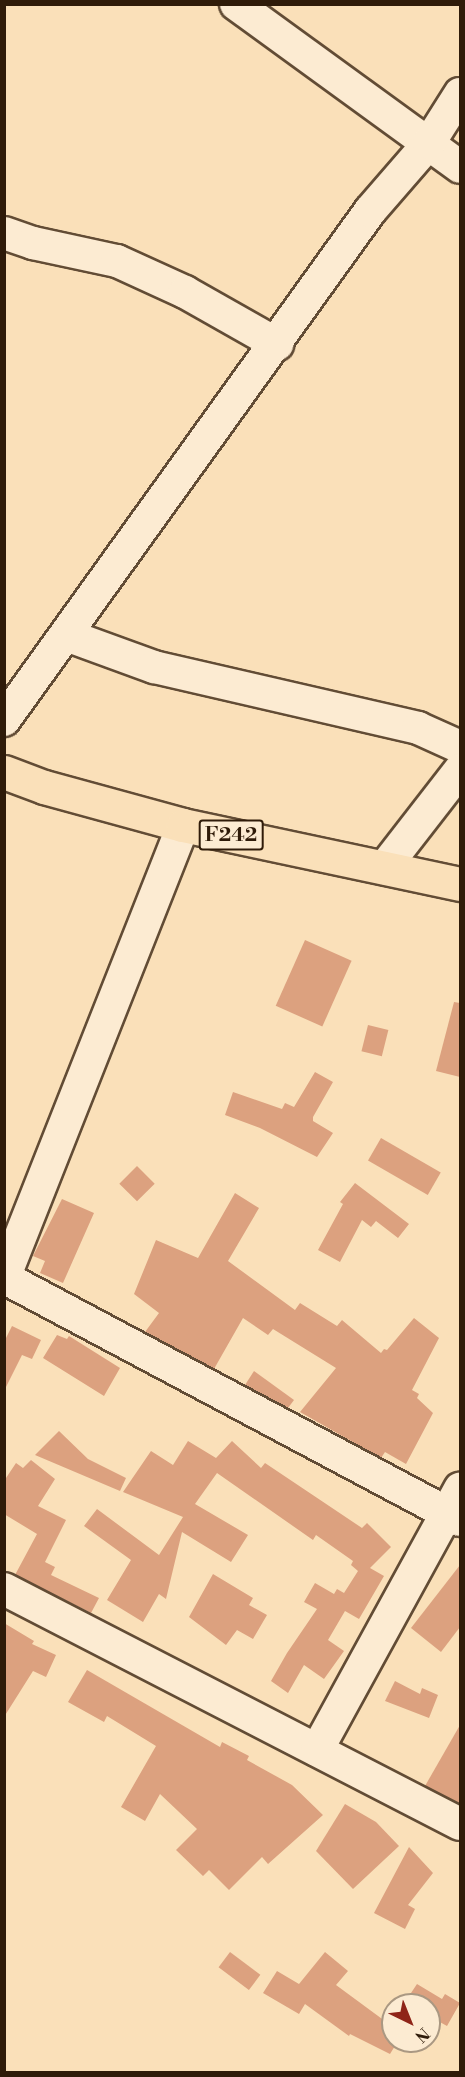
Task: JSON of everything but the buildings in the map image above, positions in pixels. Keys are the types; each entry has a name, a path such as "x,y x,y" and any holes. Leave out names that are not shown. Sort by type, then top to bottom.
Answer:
{"main road":[{"name":"F242","path":"4,772 44,787 183,825 460,884"}],"street":[{"path":"236,4 460,167"},
{"path":"4,720 277,344 370,211 429,143 460,94"},
{"path":"4,233 33,243 117,261 185,292 277,344"},
{"path":"66,635 154,667 418,728 460,747"},
{"path":"384,868 460,770"},
{"path":"183,825 4,1278 456,1507 317,1750"},
{"path":"4,1589 460,1824"}]}
